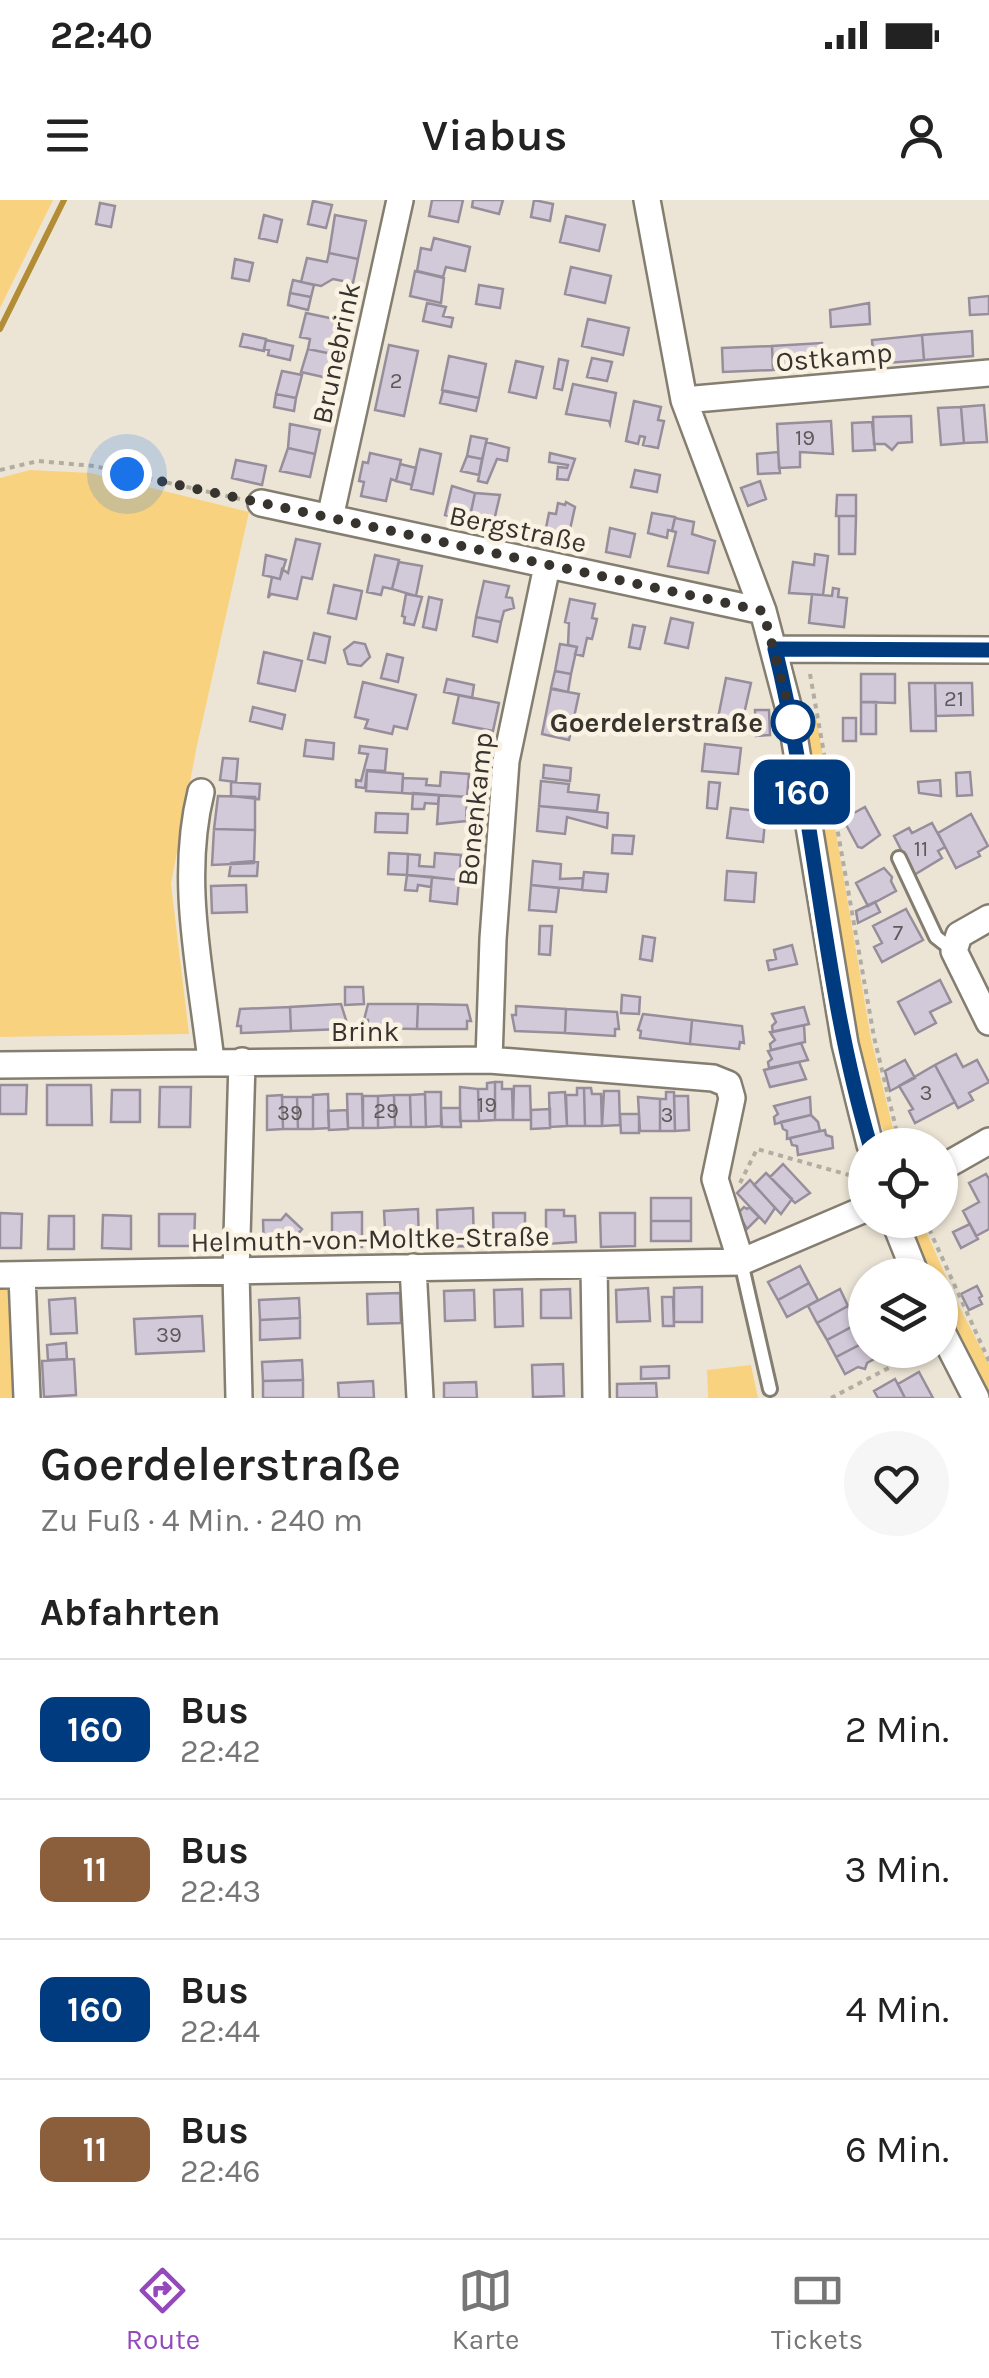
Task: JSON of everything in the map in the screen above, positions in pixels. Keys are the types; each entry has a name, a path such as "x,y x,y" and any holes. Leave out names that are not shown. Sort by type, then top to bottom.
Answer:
{"street":[{"name":"Brunebrink","path":"330,518 400,200"},
{"path":"647,200 684,400 775,649 792,722 845,1044 866,1128"},
{"name":"Ostkamp","path":"684,400 989,373"},
{"name":"Bergstraße","path":"261,503 763,611"},
{"name":"Bonenkamp","path":"489,1060 506,762 547,566"},
{"path":"775,649 989,650"},
{"path":"201,792 192,826 190,880 212,1061"},
{"path":"989,918 959,935 954,951 989,1022"},
{"name":"Brink","path":"0,1064 489,1060 713,1078 728,1084 732,1098 715,1179 724,1214"},
{"path":"239,1398 236,1272 242,1061"},
{"path":"958,1159 989,1141"},
{"path":"724,1214 741,1262"},
{"name":"Helmuth-von-Moltke-Straße","path":"11,1276 741,1262 848,1217"},
{"path":"594,1265 596,1398"},
{"path":"412,1267 420,1398"},
{"path":"11,1276 27,1398"},
{"path":"958,1363 976,1398"}],"lane":[{"path":"899,858 936,936 954,951"},
{"path":"741,1262 770,1389"}],"path":[{"path":"0,470 38,461 94,466 261,503"},
{"path":"804,647 874,1037 896,1128"},
{"path":"724,1214 758,1149 848,1175"},
{"path":"933,1238 989,1361"},
{"path":"831,1398 888,1368"}],"shaded area":[{"path":"0,200 53,200 0,308"},
{"path":"30,470 91,473 249,512 196,750 171,884 189,1034 0,1037 0,478"},
{"path":"816,715 871,1039 893,1128 882,1128 864,1087 805,751 811,750 806,717"},
{"path":"914,1238 929,1238 938,1258 920,1258"},
{"path":"0,1283 22,1283 22,1398 0,1398"},
{"path":"958,1304 989,1364 986,1398 958,1342"},
{"path":"751,1365 758,1398 708,1398 707,1370"}],"building":[{"path":"432,200 463,200 458,222 429,216"},
{"path":"473,200 503,200 499,214 472,207"},
{"path":"534,200 553,204 550,221 531,217"},
{"path":"313,201 332,205 326,228 308,224"},
{"path":"100,203 115,206 111,227 96,224"},
{"path":"264,215 282,220 277,242 259,238"},
{"path":"335,215 366,221 358,259 329,253"},
{"path":"566,216 605,225 599,251 560,242"},
{"path":"434,238 470,247 465,271 446,267 443,277 417,271 421,248 431,250"},
{"path":"329,253 358,259 353,283 333,279 321,286 301,282 307,258 327,262"},
{"path":"235,259 253,263 249,281 232,278"},
{"path":"571,267 611,276 605,303 565,294"},
{"path":"415,271 444,278 441,303 410,296"},
{"path":"293,280 314,285 311,297 290,293"},
{"path":"479,285 503,289 500,308 476,304"},
{"path":"290,293 311,297 308,310 288,305"},
{"path":"989,296 989,314 970,315 969,298"},
{"path":"427,303 446,307 443,316 453,318 451,327 423,321"},
{"path":"869,303 870,324 831,327 830,310"},
{"path":"306,313 344,321 337,355 308,349 310,339 300,337"},
{"path":"588,319 629,328 623,355 582,346"},
{"path":"972,331 973,356 924,360 922,335"},
{"path":"243,334 266,339 264,351 240,346"},
{"path":"922,335 924,360 874,364 872,340"},
{"path":"266,340 293,346 290,360 268,355 269,350 264,349"},
{"path":"822,343 823,367 773,370 772,346"},
{"path":"389,345 418,351 404,416 375,410"},
{"path":"772,346 773,370 723,372 722,348"},
{"path":"308,349 337,355 332,379 301,372"},
{"path":"449,356 486,364 479,398 442,390"},
{"path":"592,358 612,362 607,381 587,377"},
{"path":"559,359 568,361 562,390 554,388"},
{"path":"516,361 543,367 536,398 509,392"},
{"path":"282,371 302,375 296,398 276,394"},
{"path":"573,384 616,393 610,424 566,414"},
{"path":"443,391 479,398 476,411 440,403"},
{"path":"276,394 296,398 294,411 274,407"},
{"path":"634,401 661,407 658,420 664,421 658,448 643,445 645,437 640,436 638,444 626,441"},
{"path":"984,405 987,442 964,443 961,407"},
{"path":"961,407 964,443 941,445 938,408"},
{"path":"911,416 912,442 898,443 892,450 885,444 874,444 873,417"},
{"path":"831,421 833,454 800,452 800,467 779,468 777,424"},
{"path":"872,422 875,450 853,451 852,423"},
{"path":"290,424 320,430 315,454 288,448"},
{"path":"471,436 487,439 482,459 467,456"},
{"path":"486,442 509,448 507,461 497,459 487,483 478,481"},
{"path":"288,448 315,454 310,477 280,471"},
{"path":"420,449 441,454 433,494 411,489"},
{"path":"778,452 780,473 758,474 757,454"},
{"path":"370,453 401,460 386,501 361,496 364,482 359,481 363,462 368,463"},
{"path":"550,453 575,459 568,480 557,479 558,467 568,465 549,462"},
{"path":"467,456 482,459 479,475 461,471"},
{"path":"236,460 266,466 262,485 232,478"},
{"path":"400,464 416,468 412,485 396,481"},
{"path":"635,470 660,475 657,492 631,487"},
{"path":"760,481 766,499 748,506 741,488"},
{"path":"452,486 475,493 469,521 445,515"},
{"path":"475,493 500,495 493,525 469,521"},
{"path":"837,495 856,495 856,516 836,516"},
{"path":"558,503 575,507 567,543 544,538 549,513 556,514"},
{"path":"652,513 675,517 667,538 648,533"},
{"path":"839,516 856,516 855,554 839,554"},
{"path":"675,518 694,522 692,534 715,541 708,573 668,566 676,532 672,531"},
{"path":"610,528 635,534 630,557 606,552"},
{"path":"296,539 320,544 312,579 302,577 297,599 271,594 268,598 272,577 280,579 282,569 288,573"},
{"path":"815,554 828,556 823,595 789,593 793,562 814,565"},
{"path":"266,555 286,560 280,579 263,575"},
{"path":"375,555 399,560 392,589 383,587 381,595 367,592"},
{"path":"399,562 422,566 416,596 392,589"},
{"path":"484,581 509,586 506,597 512,598 514,608 504,611 501,622 476,617"},
{"path":"334,585 362,591 356,619 328,613"},
{"path":"833,588 839,589 838,597 847,598 844,627 809,623 812,594 832,596"},
{"path":"406,594 422,597 414,625 404,623 402,616"},
{"path":"429,597 442,600 436,630 423,627"},
{"path":"570,599 595,604 592,618 597,619 583,656 575,654 577,647 568,645 569,623 565,622"},
{"path":"476,617 501,622 497,642 473,636"},
{"path":"671,618 693,623 688,648 665,643"},
{"path":"633,625 645,627 640,649 629,647"},
{"path":"314,633 330,637 325,663 308,659"},
{"path":"354,642 365,644 370,657 361,666 348,664 344,650"},
{"path":"560,644 577,647 571,674 555,671"},
{"path":"264,652 302,661 295,691 258,683"},
{"path":"387,654 403,658 398,682 381,678"},
{"path":"555,671 571,674 568,692 551,688"},
{"path":"861,674 895,674 895,703 861,702"},
{"path":"726,678 751,683 742,723 718,718"},
{"path":"447,679 474,685 472,698 444,692"},
{"path":"363,682 416,695 407,729 394,726 392,734 365,728 368,720 355,717"},
{"path":"909,683 935,683 936,731 911,731"},
{"path":"935,683 972,683 973,715 936,716"},
{"path":"551,689 579,694 569,740 542,734"},
{"path":"459,695 499,703 493,731 453,723"},
{"path":"861,702 876,702 876,734 861,734"},
{"path":"253,707 285,715 282,729 250,721"},
{"path":"755,710 769,710 770,735 756,736"},
{"path":"843,718 856,718 856,741 843,741"},
{"path":"306,740 334,743 333,759 304,756"},
{"path":"705,744 741,748 738,774 702,771"},
{"path":"360,746 387,749 385,771 367,770 365,788 356,787 368,754 359,753"},
{"path":"223,758 238,759 236,782 220,780"},
{"path":"544,765 571,768 570,781 543,778"},
{"path":"367,771 403,774 402,793 366,791"},
{"path":"441,772 469,774 467,797 402,793 403,778 427,779 426,785 440,786"},
{"path":"970,772 972,795 957,796 956,773"},
{"path":"940,780 941,796 919,793 918,782"},
{"path":"541,781 569,784 568,792 599,795 597,811 539,806"},
{"path":"231,782 260,784 259,799 231,796"},
{"path":"709,782 720,783 717,809 707,808"},
{"path":"413,793 439,795 438,804 425,803 424,809 412,809"},
{"path":"439,795 467,797 466,821 437,824"},
{"path":"218,796 255,797 255,830 214,829"},
{"path":"539,806 608,813 607,828 567,817 565,834 537,831"},
{"path":"865,807 880,835 862,848 843,819"},
{"path":"731,808 766,812 763,842 727,838"},
{"path":"376,813 408,814 407,833 375,832"},
{"path":"971,814 988,846 978,852 980,856 956,868 938,833"},
{"path":"932,823 945,847 938,851 942,858 914,875 894,836"},
{"path":"214,829 255,830 254,863 212,865"},
{"path":"613,835 634,836 632,854 612,853"},
{"path":"389,853 408,854 407,875 388,874"},
{"path":"435,853 461,855 459,880 407,875 408,854 420,855 419,866 434,867"},
{"path":"533,861 561,864 560,879 583,878 582,890 531,885"},
{"path":"258,862 257,876 229,876 231,863"},
{"path":"884,868 896,891 868,906 856,883"},
{"path":"727,871 756,873 754,902 725,900"},
{"path":"584,872 608,874 606,892 582,890"},
{"path":"407,875 432,877 431,887 418,885 417,891 405,890"},
{"path":"432,877 459,880 457,904 430,901"},
{"path":"246,885 247,912 212,913 211,886"},
{"path":"531,885 559,888 556,912 529,910"},
{"path":"875,902 880,912 858,923 856,911"},
{"path":"906,909 923,940 882,962 874,947 882,943 873,926"},
{"path":"540,926 552,926 550,955 539,954"},
{"path":"643,936 655,938 652,961 640,959"},
{"path":"792,945 797,964 769,970 767,961 776,959 774,950"},
{"path":"940,980 951,1002 930,1012 936,1023 915,1034 898,1002"},
{"path":"345,987 363,987 364,1004 345,1005"},
{"path":"622,995 640,997 639,1014 621,1013"},
{"path":"341,1004 346,1020 341,1021 342,1029 291,1031 290,1007"},
{"path":"368,1004 418,1004 417,1029 368,1028 368,1020 364,1020"},
{"path":"418,1004 467,1005 471,1021 467,1021 467,1029 417,1029"},
{"path":"516,1006 566,1009 565,1033 515,1031 512,1015 516,1015"},
{"path":"290,1007 291,1031 241,1033 241,1026 237,1026 240,1009"},
{"path":"804,1007 809,1024 773,1032 776,1022 772,1014"},
{"path":"566,1009 617,1012 619,1029 615,1029 615,1036 565,1033"},
{"path":"643,1014 692,1020 690,1044 640,1038"},
{"path":"692,1020 742,1026 744,1043 740,1042 739,1049 690,1044"},
{"path":"804,1025 805,1042 771,1050 770,1044 775,1040 770,1032"},
{"path":"801,1043 808,1060 769,1068 772,1059 768,1051"},
{"path":"956,1054 963,1067 977,1060 989,1082 969,1093 973,1100 958,1108 935,1065"},
{"path":"905,1060 915,1078 890,1091 885,1071"},
{"path":"799,1062 806,1079 770,1087 764,1070"},
{"path":"935,1065 955,1102 915,1123 909,1111 913,1109 899,1086"},
{"path":"495,1082 495,1120 479,1121 478,1089 487,1089 487,1083"},
{"path":"495,1082 502,1082 502,1089 512,1089 513,1120 495,1120"},
{"path":"0,1085 27,1085 26,1114 0,1114"},
{"path":"47,1085 91,1085 92,1125 47,1125"},
{"path":"514,1086 530,1086 531,1120 513,1120"},
{"path":"160,1087 191,1087 190,1127 159,1127"},
{"path":"460,1087 478,1089 479,1121 460,1121"},
{"path":"577,1088 584,1088 585,1126 567,1126 566,1095 577,1095"},
{"path":"584,1088 601,1094 602,1126 585,1126"},
{"path":"112,1090 140,1090 140,1122 111,1122"},
{"path":"604,1091 619,1091 620,1125 602,1126"},
{"path":"425,1092 441,1092 441,1126 426,1127"},
{"path":"565,1092 567,1126 550,1127 549,1093"},
{"path":"666,1092 674,1092 675,1131 660,1131 660,1099 666,1099"},
{"path":"328,1094 329,1128 313,1129 313,1095"},
{"path":"347,1094 362,1094 363,1128 348,1128"},
{"path":"425,1094 426,1127 411,1127 410,1095"},
{"path":"282,1095 283,1129 267,1130 267,1096"},
{"path":"394,1095 395,1127 378,1128 378,1096"},
{"path":"394,1095 410,1095 411,1127 395,1127"},
{"path":"363,1096 378,1096 378,1128 363,1128"},
{"path":"674,1096 688,1096 689,1130 675,1131"},
{"path":"282,1097 297,1097 298,1129 283,1129"},
{"path":"297,1097 313,1097 313,1129 298,1129"},
{"path":"638,1097 660,1099 660,1131 640,1131"},
{"path":"810,1097 811,1115 775,1124 778,1114 774,1106"},
{"path":"441,1108 460,1108 461,1127 442,1127"},
{"path":"550,1109 550,1128 531,1129 531,1110"},
{"path":"347,1110 348,1129 329,1130 328,1111"},
{"path":"620,1114 639,1114 639,1133 621,1133"},
{"path":"811,1115 820,1131 787,1139 781,1122"},
{"path":"825,1130 832,1137 833,1148 798,1155 790,1138"},
{"path":"783,1164 810,1193 795,1203 770,1177"},
{"path":"766,1173 792,1199 781,1214 754,1185"},
{"path":"986,1174 989,1229 976,1236 963,1211 979,1202 969,1183"},
{"path":"750,1180 775,1208 765,1223 737,1193"},
{"path":"651,1198 691,1198 691,1221 651,1221"},
{"path":"744,1207 759,1217 747,1229 738,1213"},
{"path":"473,1208 474,1246 438,1247 437,1210"},
{"path":"418,1209 419,1245 386,1246 384,1211"},
{"path":"546,1210 564,1210 564,1216 575,1216 576,1242 546,1244"},
{"path":"362,1212 362,1247 332,1247 332,1213"},
{"path":"0,1213 22,1214 21,1248 0,1248"},
{"path":"493,1213 525,1213 525,1245 494,1245"},
{"path":"600,1213 635,1213 635,1246 601,1247"},
{"path":"159,1214 195,1214 194,1246 159,1246"},
{"path":"286,1214 302,1229 297,1235 298,1249 264,1249 263,1220 281,1220"},
{"path":"103,1215 131,1216 131,1249 102,1248"},
{"path":"49,1216 74,1216 74,1249 48,1249"},
{"path":"651,1221 691,1221 691,1241 651,1241"},
{"path":"970,1224 978,1239 961,1248 956,1238 958,1230"},
{"path":"800,1266 809,1283 778,1300 768,1282"},
{"path":"809,1283 818,1300 787,1317 778,1300"},
{"path":"977,1286 982,1304 969,1310 961,1294"},
{"path":"702,1287 702,1322 674,1322 674,1288"},
{"path":"648,1288 650,1321 617,1322 616,1290"},
{"path":"522,1289 523,1326 495,1327 494,1290"},
{"path":"570,1289 571,1318 541,1318 541,1290"},
{"path":"840,1289 848,1306 817,1323 808,1306"},
{"path":"474,1290 475,1320 445,1321 444,1291"},
{"path":"400,1293 401,1323 368,1324 367,1294"},
{"path":"662,1297 673,1297 674,1326 663,1326"},
{"path":"75,1298 77,1333 51,1334 49,1300"},
{"path":"299,1298 300,1318 260,1320 259,1300"},
{"path":"848,1306 848,1329 827,1340 817,1323"},
{"path":"202,1316 204,1351 136,1354 134,1319"},
{"path":"300,1318 300,1338 260,1340 260,1320"},
{"path":"848,1329 848,1351 836,1357 827,1340"},
{"path":"66,1343 67,1359 48,1360 47,1345"},
{"path":"848,1351 848,1368 856,1368 845,1374 836,1357"},
{"path":"74,1359 76,1395 44,1397 42,1361"},
{"path":"302,1360 303,1380 263,1381 262,1362"},
{"path":"563,1364 564,1396 533,1397 532,1365"},
{"path":"669,1366 669,1378 641,1379 641,1367"},
{"path":"919,1372 933,1398 905,1398 898,1384"},
{"path":"895,1379 905,1398 878,1398 874,1391"},
{"path":"303,1380 303,1398 263,1398 263,1381"},
{"path":"373,1381 374,1398 339,1398 338,1383"},
{"path":"476,1382 477,1398 444,1398 444,1383"},
{"path":"656,1383 657,1398 617,1398 617,1384"}],"waterway":[{"path":"0,329 64,200"}],"bus line":[{"name":"160","path":"866,1128 845,1044 792,722 775,649 989,650"}],"place":[{"name":"Goerdelerstraße","path":"793,722"}],"route":[{"path":"127,474 763,611 793,722"}]}
